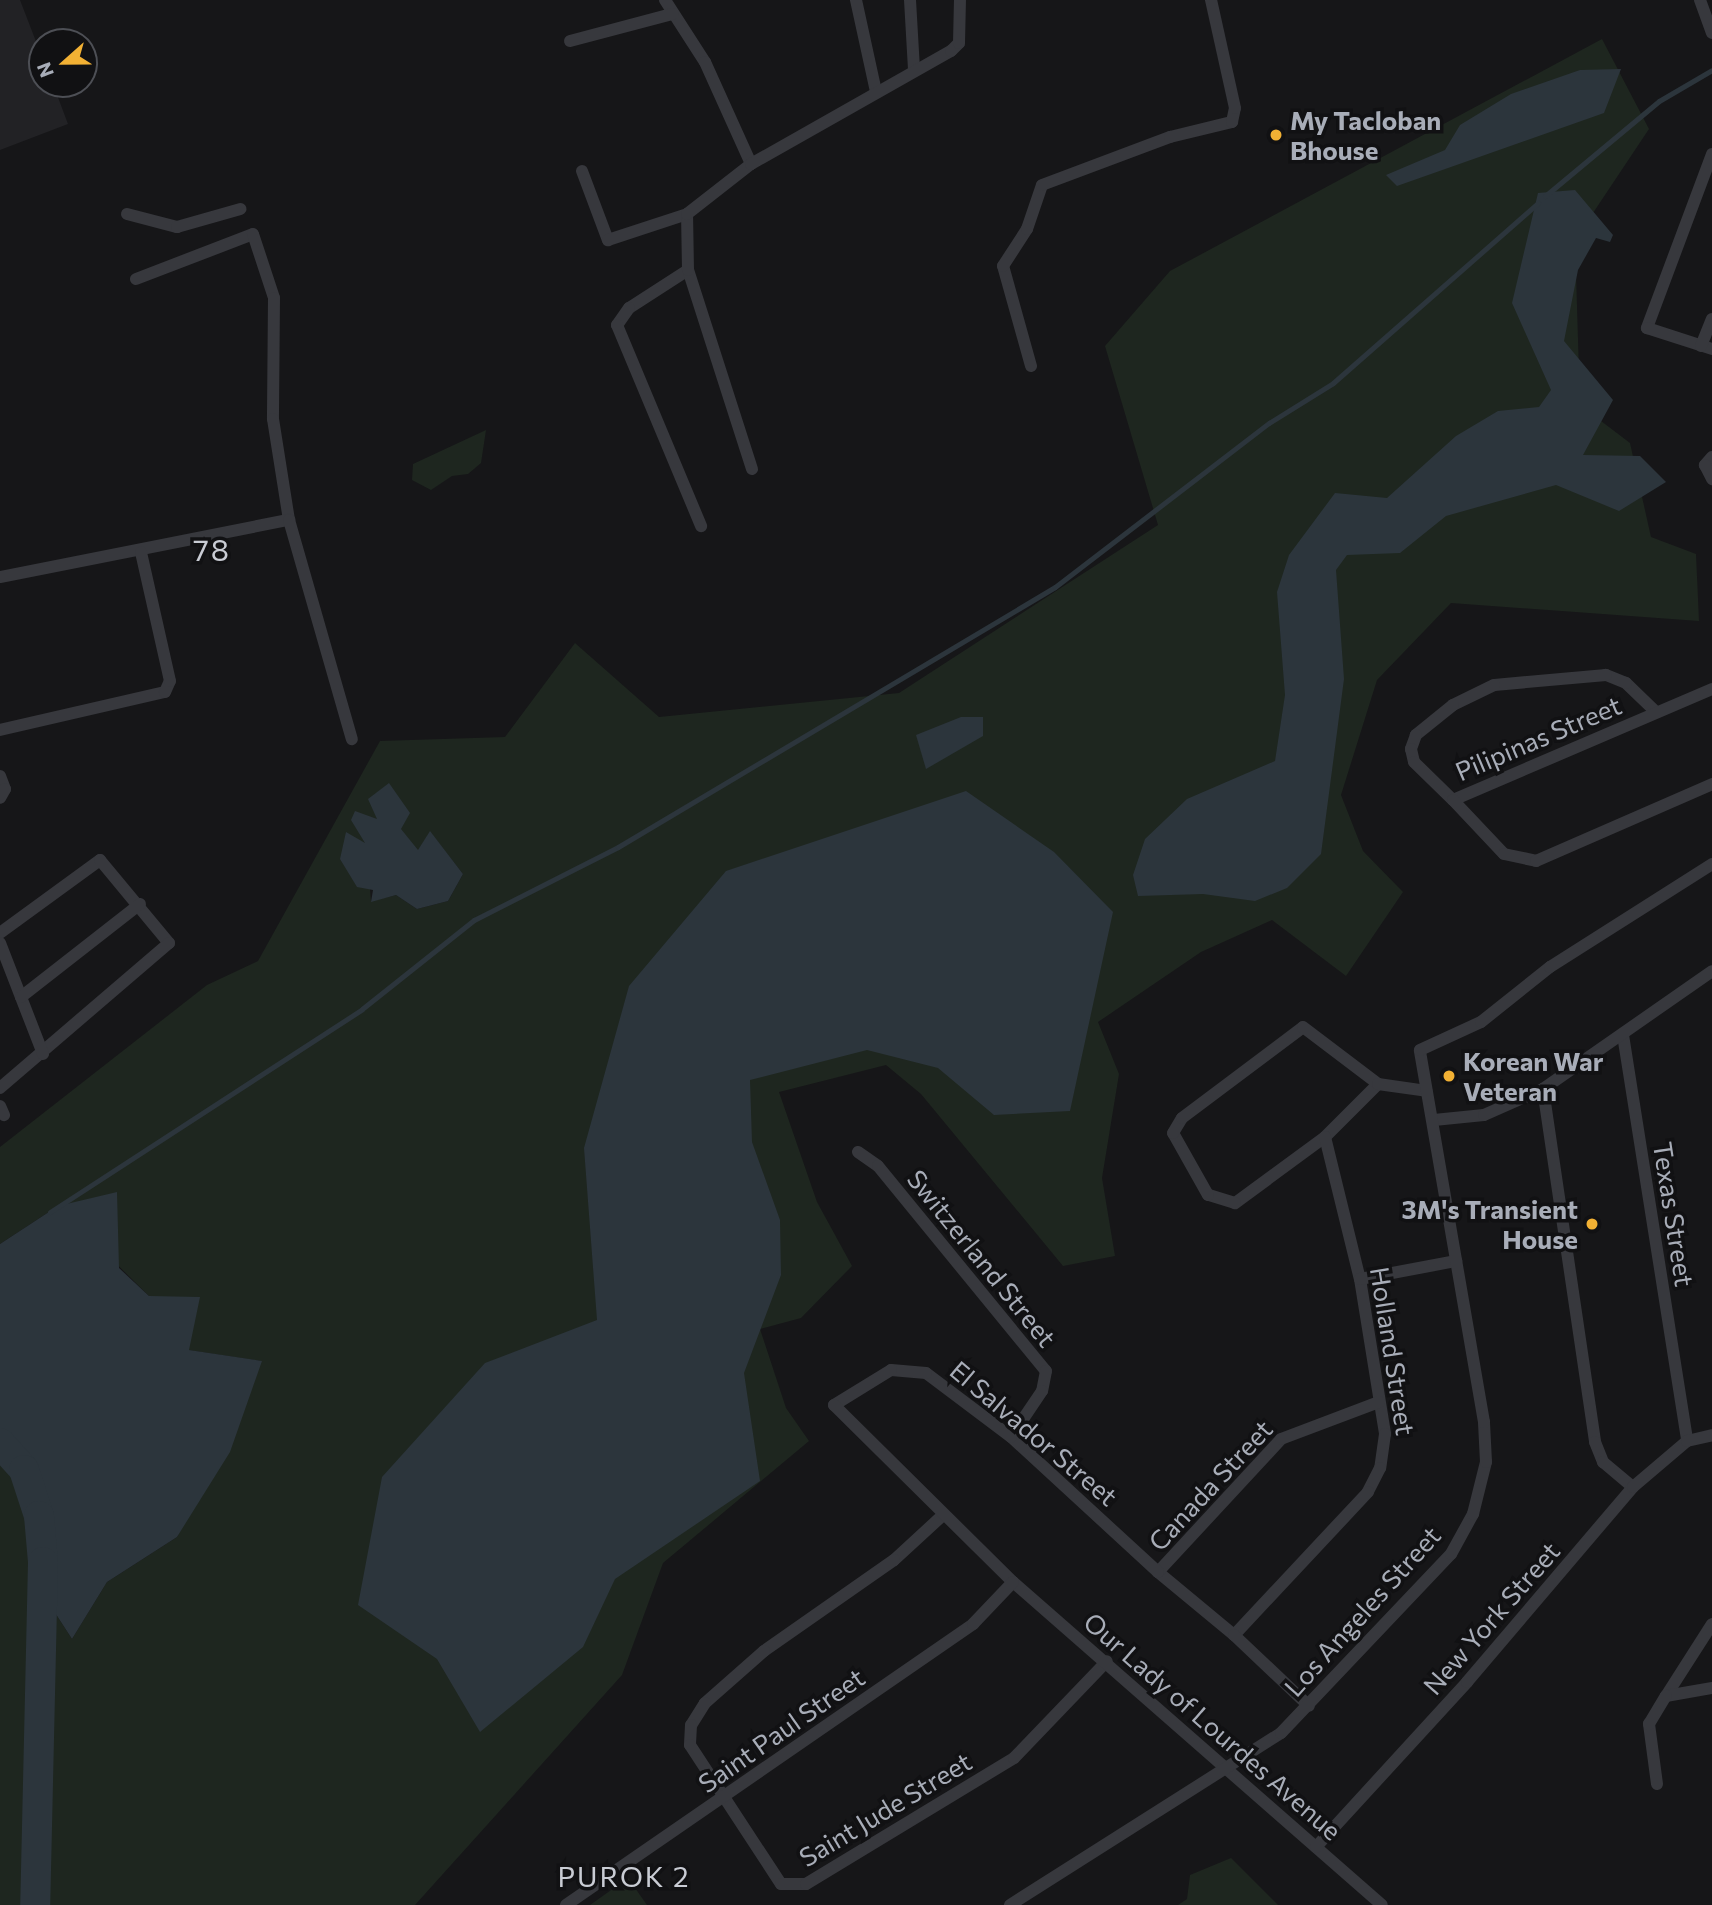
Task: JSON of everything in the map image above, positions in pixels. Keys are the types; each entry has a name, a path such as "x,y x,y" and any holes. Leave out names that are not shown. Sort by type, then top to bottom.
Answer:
{"street":[{"path":"665,0 705,62 751,164"},
{"path":"856,0 876,92"},
{"path":"910,0 914,69"},
{"path":"582,170 608,240 687,214 751,164 958,43 960,0"},
{"path":"1031,366 1003,266 1027,229 1042,185 1170,137 1232,122 1235,108 1211,0"},
{"path":"1700,0 1712,33"},
{"path":"570,41 672,14"},
{"path":"1712,154 1647,328 1707,348 1712,319"},
{"path":"127,214 177,227 240,209"},
{"path":"687,214 688,270 752,469"},
{"path":"136,279 253,234 274,298 273,419 289,520 352,738"},
{"path":"688,270 629,308 617,325 701,526"},
{"path":"1712,457 1705,465 1712,479"},
{"path":"0,577 141,552 289,520"},
{"path":"0,730 165,692 170,681 141,552"},
{"name":"Pilipinas Street","path":"1656,712 1626,683 1606,675 1494,685 1454,705 1416,735 1413,762 1453,800 1712,688"},
{"path":"0,776 5,789 0,798"},
{"path":"1453,800 1504,853 1536,861 1712,784"},
{"path":"0,933 96,860 114,871 166,935 168,948 0,1088"},
{"name":"Los Angeles Street","path":"1010,1905 1228,1772 1309,1706 1451,1554 1473,1514 1486,1462 1485,1422 1427,1091 1422,1045 1481,1022 1550,967 1712,864"},
{"path":"21,997 140,904"},
{"path":"0,943 43,1054"},
{"path":"1434,1120 1484,1115 1544,1089 1712,971"},
{"path":"1378,1084 1325,1137 1235,1203 1220,1203 1208,1195 1174,1133 1182,1118 1303,1027 1378,1084 1427,1091"},
{"name":"Texas Street","path":"1623,1035 1688,1441"},
{"path":"1544,1089 1595,1442 1603,1462 1633,1487"},
{"name":"Holland Street","path":"1234,1635 1368,1492 1386,1452 1360,1279 1325,1137"},
{"name":"Switzerland Street","path":"858,1152 878,1166 1046,1371 1042,1391 1011,1437"},
{"path":"1360,1279 1456,1261"},
{"name":"El Salvador Street","path":"833,1406 891,1370 916,1369 953,1389 1011,1437 1158,1572"},
{"name":"Canada Street","path":"1309,1706 1234,1635 1158,1572 1281,1439 1379,1402"},
{"name":"Our Lady of Lourdes Avenue","path":"833,1406 1013,1582 1107,1661 1228,1772 1382,1905"},
{"name":"New York Street","path":"1316,1847 1467,1682 1633,1487 1688,1441 1712,1435"},
{"name":"Saint Jude Street","path":"943,1515 894,1560 764,1651 705,1703 688,1735 722,1799 781,1884 799,1888 1014,1758 1107,1661"},
{"name":"Saint Paul Street","path":"566,1905 973,1624 1013,1582"},
{"path":"1657,1784 1649,1724 1712,1624"},
{"path":"1666,1696 1712,1688"}],"shaded area":[{"path":"0,0 20,0 31,28 28,28 28,98 58,98 68,124 0,150"},
{"path":"1602,39 1649,129 1575,240 1580,405 1630,443 1651,537 1696,554 1699,621 1451,603 1377,680 1341,795 1363,851 1403,892 1346,976 1272,920 1201,952 1098,1022 1119,1074 1102,1178 1115,1256 1063,1266 921,1094 886,1065 779,1092 817,1202 852,1266 801,1318 760,1329 786,1408 809,1441 663,1563 622,1675 415,1905 0,1905 0,1429 31,1464 41,1591 72,1639 107,1582 177,1537 261,1361 188,1350 149,1296 58,1206 0,1244 0,1147 207,985 258,961 380,741 505,737 575,643 659,717 899,693 1158,525 1105,346 1170,271","holes":["378,819 418,851 430,832 463,874 448,901 417,909 396,895 371,901 366,844"]},
{"path":"1621,69 1604,113 1397,186 1386,175 1445,150 1460,125 1511,94 1580,70"},
{"path":"1575,190 1613,235 1610,242 1596,238 1578,270 1564,341 1613,400 1583,455 1640,456 1666,482 1619,511 1556,485 1446,516 1400,553 1347,555 1336,570 1344,679 1321,854 1287,888 1255,901 1203,894 1138,896 1133,875 1145,839 1187,799 1275,761 1285,695 1277,592 1289,555 1335,493 1387,498 1456,436 1498,411 1539,407 1551,390 1512,303 1538,193"},
{"path":"486,430 481,463 468,474 452,476 431,490 412,480 413,464"},
{"path":"961,717 983,717 983,736 926,769 916,735"},
{"path":"389,783 410,813 401,829 418,850 430,831 463,874 448,901 417,909 396,895 371,902 373,890 357,887 340,859 346,832 365,843 351,820 355,811 377,819 368,799"},
{"path":"966,791 1054,852 1113,912 1070,1111 994,1115 938,1068 867,1050 750,1080 752,1142 780,1220 781,1275 744,1373 760,1481 615,1579 583,1647 480,1732 437,1659 358,1605 382,1477 485,1363 597,1320 584,1148 629,986 726,871"},
{"path":"117,1192 119,1268 149,1296 200,1297 189,1350 262,1361 230,1452 177,1537 107,1582 72,1639 41,1591 31,1464 0,1429 0,1244 58,1206"},
{"path":"1231,1858 1278,1905 1178,1905 1187,1899 1190,1875"},
{"path":"628,1878 647,1905 590,1905"}],"waterway":[{"path":"1545,196 1659,101 1712,70"},
{"path":"50,1212 362,1009 474,920 618,847 1055,587 1269,423 1333,383 1538,203"},
{"path":"0,1443 24,1470 39,1516 43,1562 35,1905"}],"place":[{"name":"My Tacloban Bhouse","path":"1276,135"},
{"name":"Korean War Veteran","path":"1449,1076"},
{"name":"3M's Transient House","path":"1592,1224"}],"district":[{"name":"78","path":"212,549"},
{"name":"PUROK 2","path":"624,1876"}]}
